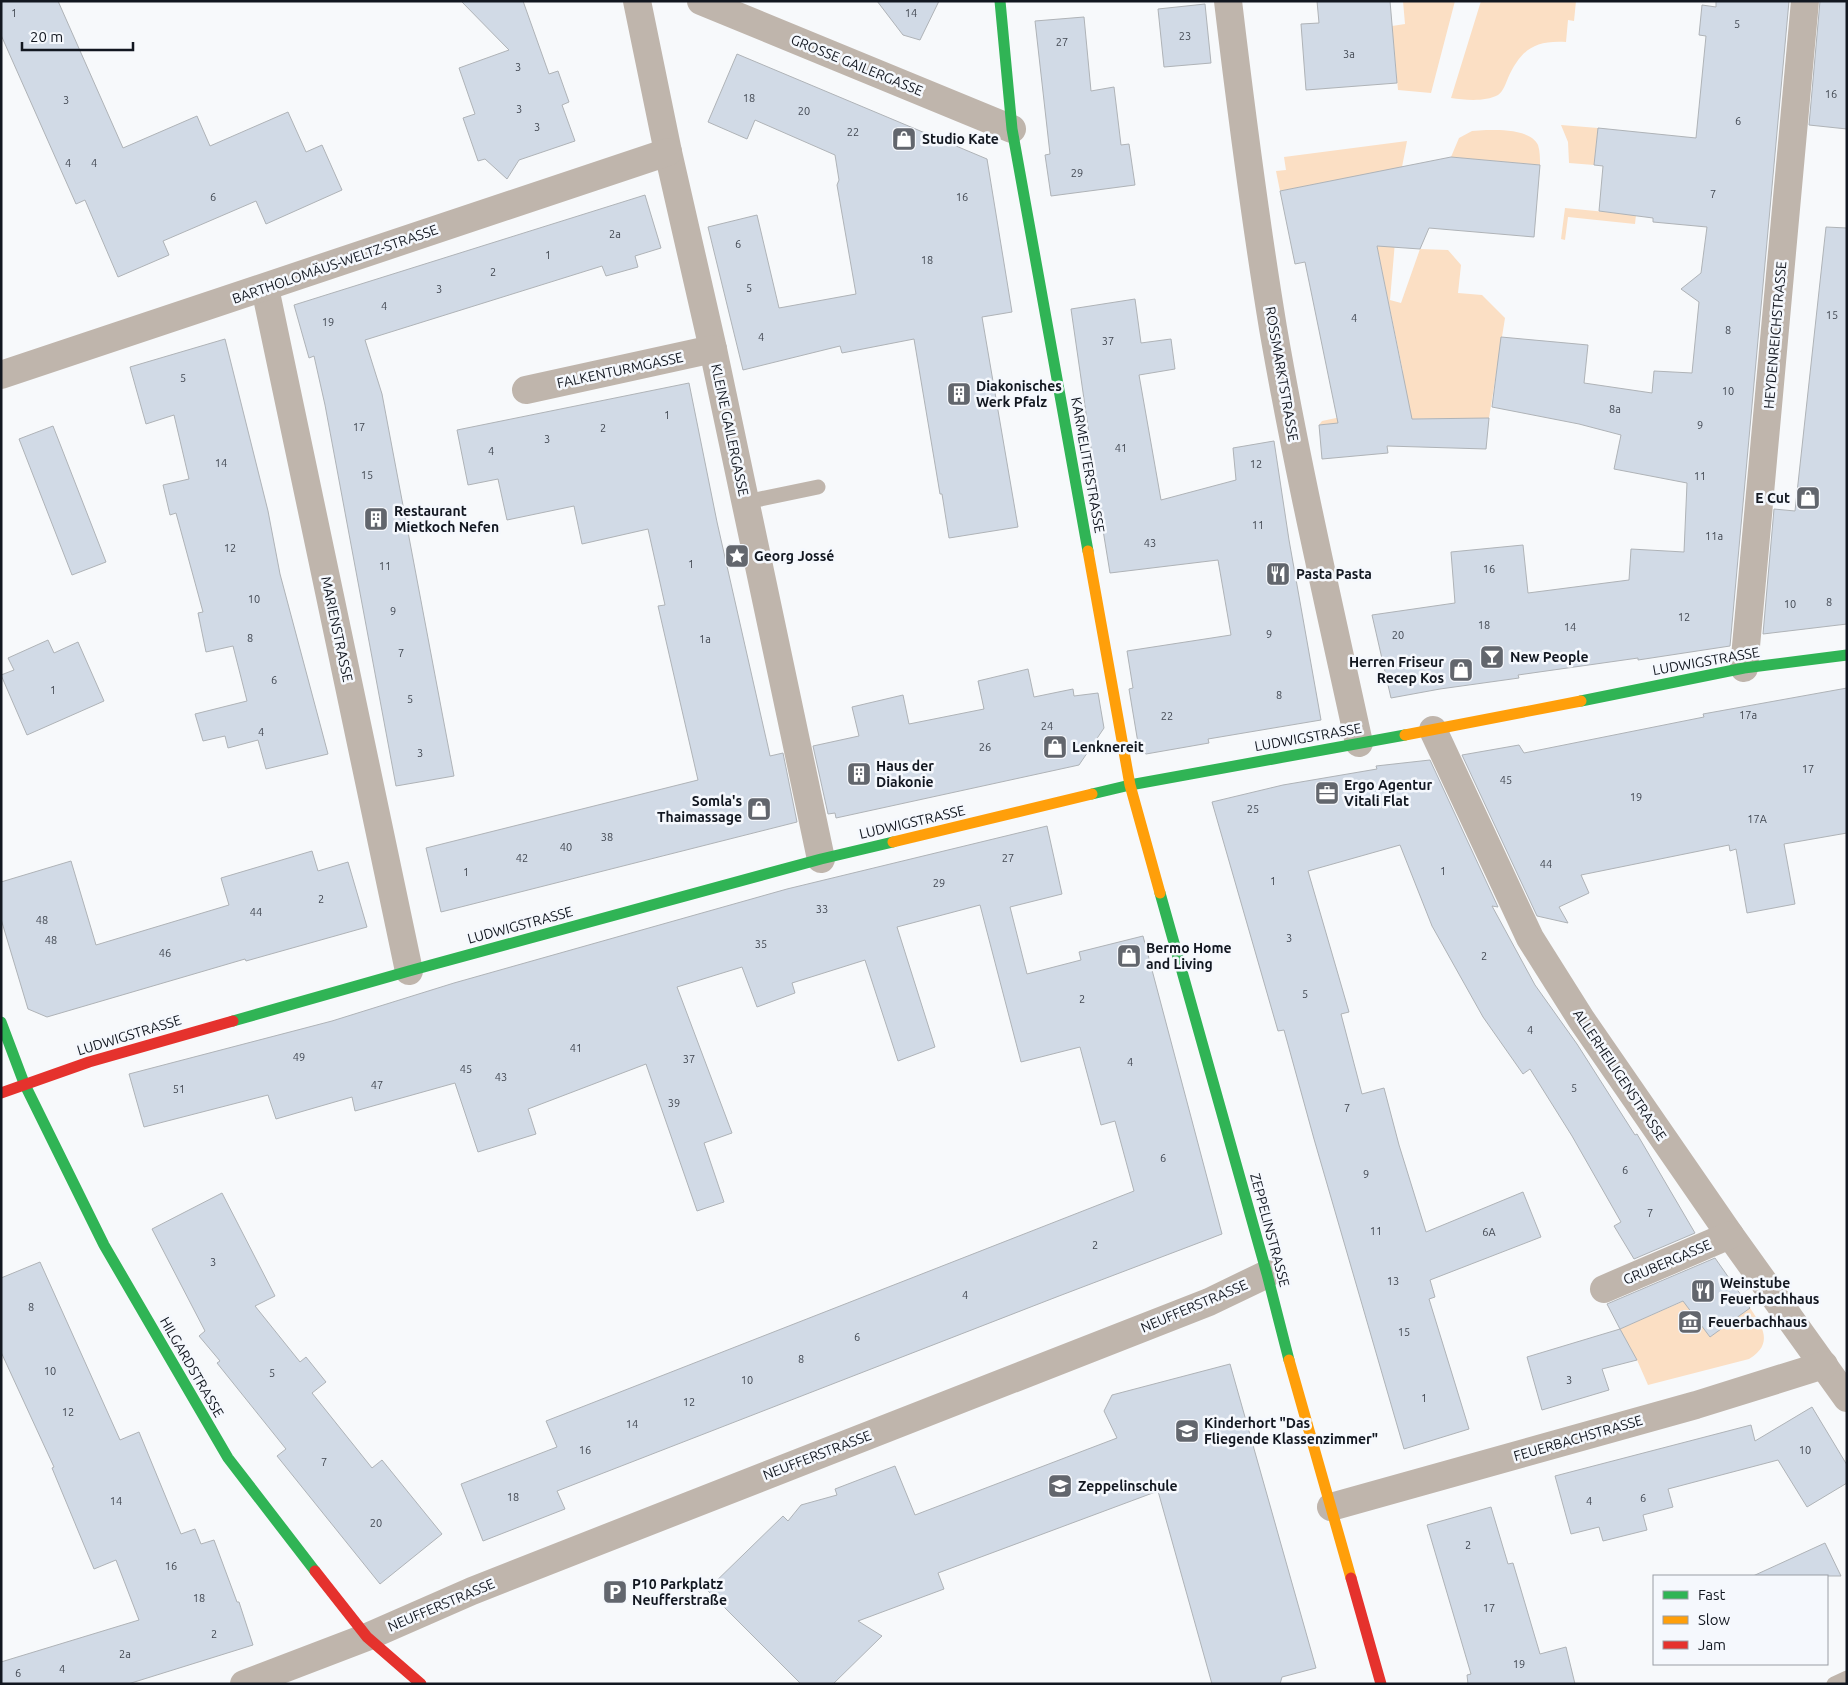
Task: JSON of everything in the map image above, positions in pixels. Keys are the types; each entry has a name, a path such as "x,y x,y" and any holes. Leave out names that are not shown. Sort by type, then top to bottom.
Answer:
{"street":[{"name":"KLEINE GAILERGASSE","path":"637,1 668,152 746,502 821,859"},
{"name":"GROSSE GAILERGASSE","path":"701,1 1012,129"},
{"name":"KARMELITERSTRASSE","path":"1000,1 1012,129 1130,784"},
{"name":"ROSSMARKTSTRASSE","path":"1228,1 1246,155 1274,328 1297,453 1359,743"},
{"name":"HEYDENREICHSTRASSE","path":"1744,668 1805,1"},
{"name":"BARTHOLOMÄUS-WELTZ-STRASSE","path":"1,375 668,152"},
{"name":"MARIENSTRASSE","path":"265,288 409,971"},
{"name":"FALKENTURMGASSE","path":"526,390 713,349"},
{"name":"LUDWIGSTRASSE","path":"1,1092 24,1083 170,1038 409,971 821,859 1130,784 1433,730 1744,668 1847,655"},
{"name":"ALLERHEILIGENSTRASSE","path":"1433,730 1530,938 1581,1018 1730,1235 1845,1393"},
{"name":"ZEPPELINSTRASSE","path":"1130,784 1267,1274 1287,1353 1381,1684"},
{"name":"HILGARDSTRASSE","path":"1,1022 24,1083 104,1245 228,1458 367,1637 421,1684"},
{"name":"GRUBERGASSE","path":"1604,1289 1730,1235"},
{"name":"NEUFFERSTRASSE","path":"244,1684 367,1637 512,1575 1209,1302 1267,1274"},
{"name":"FEUERBACHSTRASSE","path":"1330,1507 1696,1405 1824,1365"}],"lane":[{"path":"746,502 818,487"},
{"path":"1834,1684 1847,1678"}],"shaded area":[{"path":"1403,1 1455,1 1431,93 1398,90 1392,26 1405,24"},
{"path":"1481,1 1576,1 1574,21 1568,20 1566,42 1537,45 1524,54 1513,68 1500,94 1481,100 1451,98"},
{"path":"1561,125 1598,128 1594,165 1569,163 1568,142"},
{"path":"1486,130 1522,133 1528,136 1538,145 1540,165 1451,157 1459,138 1472,131"},
{"path":"1407,141 1402,167 1280,191 1276,171 1286,170 1284,157"},
{"path":"1565,208 1636,215 1635,224 1568,217 1565,240 1561,239"},
{"path":"1395,242 1390,300 1401,303 1420,249 1448,250 1461,265 1458,293 1482,295 1505,318 1489,418 1384,419 1319,425 1322,421 1378,409 1373,378 1403,372 1377,246"},
{"path":"1684,1301 1710,1337 1750,1308 1759,1322 1764,1335 1762,1347 1749,1359 1648,1385 1620,1329"}],"building":[{"path":"1,1 58,1 123,148 197,116 210,146 288,112 306,152 322,145 342,190 266,224 256,201 163,241 169,255 118,277 85,200 76,204 1,35"},
{"path":"461,1 523,1 549,74 558,71 569,102 562,105 575,141 519,160 507,179 485,159 478,161 463,118 475,114 459,68 509,50"},
{"path":"877,1 939,1 920,40 903,35"},
{"path":"1317,1 1390,1 1397,83 1306,90 1301,24 1319,23"},
{"path":"1716,1 1789,1 1730,646 1518,675 1519,678 1391,698 1372,615 1455,603 1451,552 1523,545 1528,593 1629,580 1631,549 1684,552 1687,483 1614,469 1621,435 1579,424 1492,407 1501,337 1588,345 1584,383 1652,393 1654,371 1692,373 1699,302 1681,289 1701,273 1707,227 1653,222 1653,218 1599,211 1603,166 1594,165 1598,128 1696,138 1706,36 1699,35 1702,5 1716,7"},
{"path":"1820,1 1847,1 1847,129 1809,125"},
{"path":"1205,4 1211,63 1164,67 1158,9"},
{"path":"1084,17 1091,91 1114,87 1121,145 1129,144 1135,185 1051,196 1045,155 1050,154 1035,21"},
{"path":"737,54 987,159 1012,312 982,317 1018,527 949,538 914,339 842,353 840,346 743,370 708,227 757,215 779,308 856,294 837,185 839,180 835,155 755,120 747,139 708,122"},
{"path":"1451,157 1540,165 1534,237 1429,228 1420,249 1377,246 1412,419 1489,418 1486,449 1387,446 1388,453 1322,459 1319,425 1338,423 1305,262 1295,264 1280,191"},
{"path":"645,195 661,248 635,256 638,267 606,276 602,266 365,340 382,394 454,776 396,786 325,405 314,356 309,358 294,305"},
{"path":"1826,227 1847,228 1847,624 1763,634 1774,509 1795,511"},
{"path":"1135,299 1141,343 1171,339 1175,369 1139,375 1161,500 1236,480 1233,448 1274,441 1289,540 1321,720 1208,739 1209,743 1146,754 1139,749 1129,689 1133,688 1127,651 1231,635 1218,560 1110,573 1071,309"},
{"path":"225,339 268,511 280,574 328,754 266,769 258,740 228,748 225,736 203,741 195,714 247,701 233,646 206,652 198,613 203,612 176,513 170,515 163,485 189,479 174,415 146,424 130,367"},
{"path":"689,383 717,522 770,756 783,753 797,822 441,912 426,848 698,780 658,606 665,605 648,529 582,544 574,506 507,520 498,479 468,485 457,430"},
{"path":"53,426 106,562 72,575 19,439"},
{"path":"48,640 54,653 78,642 104,701 27,735 1,675 14,670 8,658"},
{"path":"1028,669 1034,697 1073,689 1074,696 1098,693 1104,728 1079,765 836,818 835,813 828,814 813,746 859,736 852,707 903,695 909,724 984,709 978,681"},
{"path":"1847,688 1847,833 1784,844 1795,904 1747,913 1736,849 1730,851 1729,845 1581,875 1589,893 1559,907 1568,923 1537,916 1462,755 1519,745 1524,753 1704,717 1703,714"},
{"path":"1430,760 1498,907 1492,906 1535,985 1577,1044 1635,1135 1637,1134 1695,1233 1634,1259 1614,1226 1621,1222 1572,1136 1530,1069 1523,1074 1483,1017 1432,926 1400,845 1308,871 1349,1012 1341,1014 1362,1094 1384,1088 1399,1145 1426,1232 1523,1192 1541,1237 1430,1280 1435,1297 1429,1299 1469,1429 1404,1449 1284,1030 1278,1031 1212,802 1283,785 1377,769 1376,766"},
{"path":"1047,826 1062,894 1010,907 1027,974 1081,960 1079,952 1143,936 1222,1234 557,1491 565,1509 483,1541 461,1484 557,1447 546,1421 1134,1191 1115,1121 1101,1125 1080,1047 1021,1062 980,905 897,927 935,1047 898,1061 865,960 792,983 795,993 757,1007 742,967 677,987 732,1133 704,1143 724,1202 697,1211 646,1064 528,1109 536,1134 478,1152 455,1083 355,1111 352,1097 276,1119 268,1095 144,1127 129,1074 332,1021 454,983 787,889"},
{"path":"312,851 318,871 348,862 367,927 246,961 245,959 47,1017 28,1009 1,919 1,882 71,861 96,945 229,905 221,878"},
{"path":"222,1193 275,1296 255,1306 300,1362 306,1357 326,1382 312,1393 372,1468 382,1460 442,1534 380,1584 277,1456 286,1449 217,1363 220,1361 199,1336 205,1331 152,1229"},
{"name":"Feuerbachhaus","path":"1715,1258 1750,1308 1710,1337 1683,1301 1620,1329 1607,1304"},
{"path":"40,1262 120,1440 139,1432 181,1534 195,1529 201,1544 214,1540 237,1602 239,1602 253,1645 128,1684 1,1684 1,1662 139,1620 116,1560 94,1569 52,1468 54,1467 1,1352 1,1278"},
{"path":"1620,1329 1637,1360 1602,1369 1609,1390 1542,1410 1527,1357"},
{"path":"1230,1364 1316,1668 1282,1677 1280,1684 1212,1684 1158,1491 938,1573 944,1589 858,1621 882,1636 833,1684 801,1684 707,1590 783,1516 788,1521 801,1505 837,1495 835,1489 895,1466 915,1515 1117,1438 1104,1411 1112,1395"},
{"path":"1812,1407 1847,1465 1847,1483 1807,1507 1778,1460 1668,1489 1673,1507 1643,1515 1647,1530 1603,1541 1599,1527 1571,1534 1555,1476 1751,1425 1755,1441"},
{"path":"1491,1507 1508,1564 1513,1563 1540,1654 1566,1647 1575,1684 1468,1684 1467,1675 1471,1674 1427,1525"},
{"path":"1825,1543 1841,1576 1828,1575 1755,1575"}],"traffic: fast":[{"path":"1000,1 1012,129 1088,551"},
{"path":"1581,701 1744,668 1847,655"},
{"path":"1092,794 1130,785 1405,735"},
{"path":"233,1021 821,859 893,842"},
{"path":"1160,893 1267,1274 1289,1360"},
{"path":"1,1022 24,1083 104,1245 228,1458 315,1571"}],"traffic: slow":[{"path":"1088,551 1130,785 1160,893"},
{"path":"1405,735 1581,701"},
{"path":"893,842 1092,794"},
{"path":"1289,1360 1351,1578"}],"traffic: jam":[{"path":"1,1093 89,1062 233,1021"},
{"path":"315,1571 367,1637 421,1684"},
{"path":"1351,1578 1381,1684"}],"place":[{"name":"Studio Kate","path":"904,139"},
{"name":"Diakonisches Werk Pfalz","path":"959,394"},
{"name":"E Cut","path":"1808,498"},
{"name":"Restaurant Mietkoch Nefen","path":"376,519"},
{"name":"Georg Jossé","path":"737,556"},
{"name":"Pasta Pasta","path":"1278,574"},
{"name":"New People","path":"1492,657"},
{"name":"Herren Friseur Recep Kos","path":"1461,670"},
{"name":"Lenknereit","path":"1055,747"},
{"name":"Haus der Diakonie","path":"859,774"},
{"name":"Ergo Agentur Vitali Flat","path":"1327,793"},
{"name":"Somla's Thaimassage","path":"759,809"},
{"name":"Bermo Home and Living","path":"1129,956"},
{"name":"Weinstube Feuerbachhaus","path":"1703,1291"},
{"name":"Feuerbachhaus","path":"1690,1322"},
{"name":"Kinderhort \"Das Fliegende Klassenzimmer\"","path":"1187,1431"},
{"name":"Zeppelinschule","path":"1060,1486"},
{"name":"P10 Parkplatz Neufferstraße","path":"615,1592"}]}
